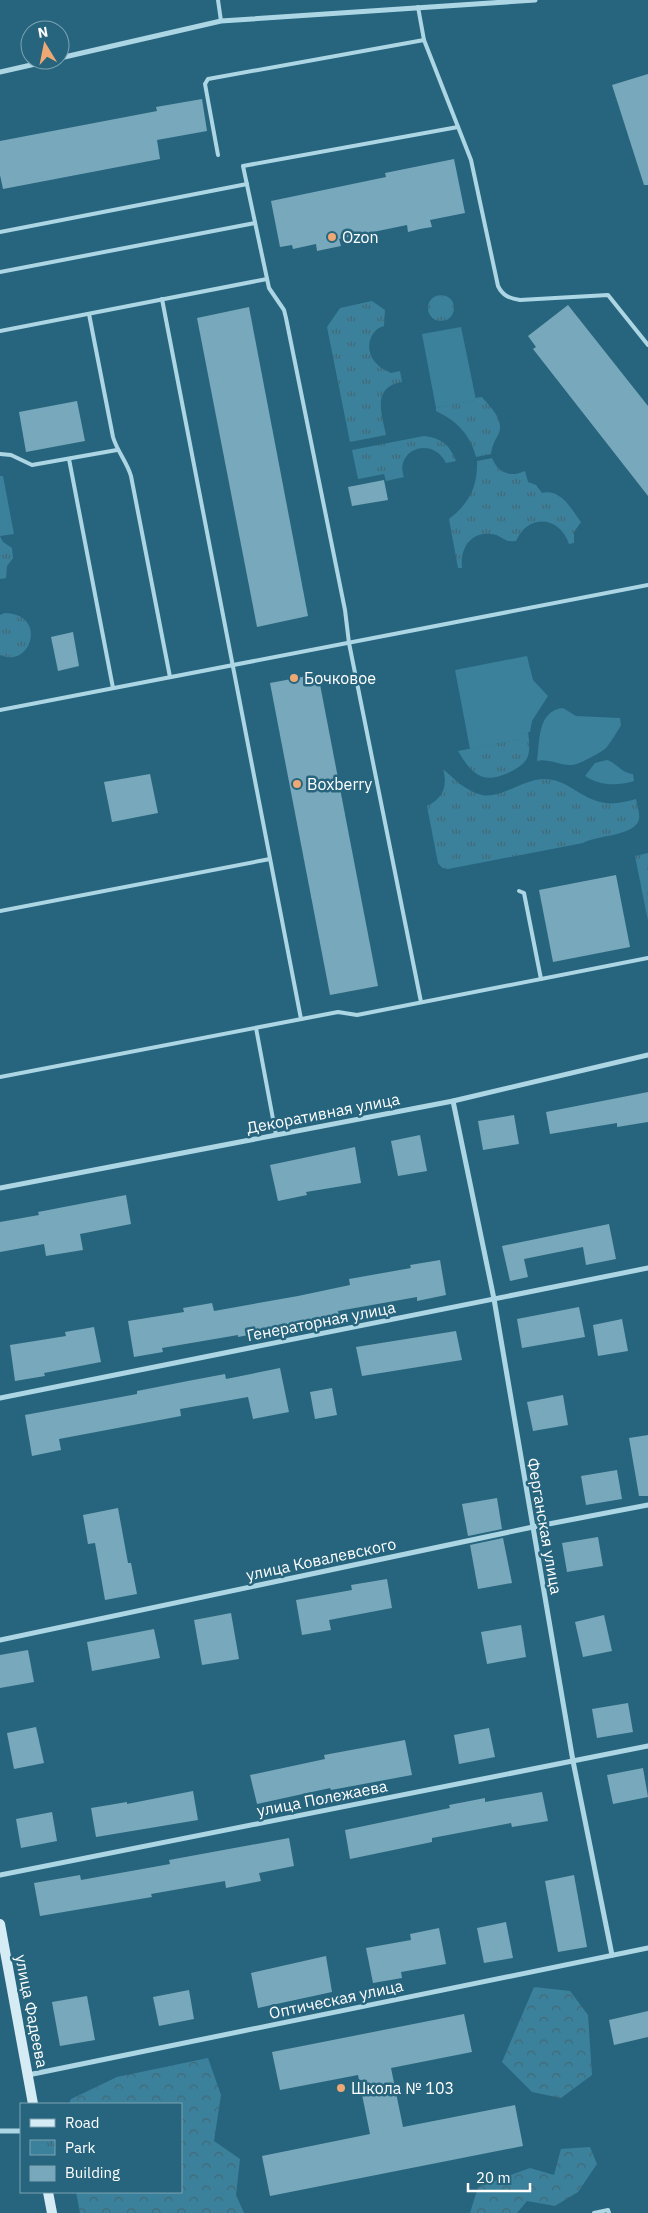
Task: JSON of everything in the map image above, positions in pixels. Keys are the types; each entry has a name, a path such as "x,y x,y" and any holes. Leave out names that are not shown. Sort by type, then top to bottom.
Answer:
{"street":[{"path":"70,56 221,21 535,0"},
{"path":"0,72 20,67"},
{"name":"Декоративная улица","path":"0,1188 453,1101 648,1055"},
{"name":"Ферганская улица","path":"453,1101 494,1299 573,1761 612,1955"},
{"name":"Генераторная улица","path":"0,1398 648,1268"},
{"name":"улица Ковалевского","path":"0,1640 533,1527 648,1505"},
{"name":"улица Полежаева","path":"0,1875 648,1746"},
{"name":"улица Фадеева","path":"0,1924 33,2103"},
{"name":"Оптическая улица","path":"28,2075 648,1948"},
{"path":"0,2131 20,2131"},
{"path":"48,2193 52,2213"}],"lane":[{"path":"218,0 221,21"},
{"path":"418,7 424,40 471,160 501,293 508,298 520,300 608,295 648,345"},
{"path":"218,155 205,84 208,80 424,40"},
{"path":"421,1002 349,643 346,610 286,318 284,310 271,294 243,166 458,127"},
{"path":"0,232 247,184"},
{"path":"0,272 255,223"},
{"path":"0,331 267,279"},
{"path":"162,299 301,1019"},
{"path":"89,314 117,450 128,467 131,476 170,677"},
{"path":"0,454 11,455 32,465 117,450"},
{"path":"69,459 113,688"},
{"path":"0,710 648,585"},
{"path":"0,911 270,859"},
{"path":"519,891 524,893 541,979"},
{"path":"0,1077 338,1012 357,1014 648,958"},
{"path":"256,1028 276,1135"},
{"path":"594,2213 608,2210 609,2213"}],"green space":[{"path":"441,295 450,299 454,308 450,317 441,321 432,317 428,308 432,299"},
{"path":"372,301 385,310 384,326 374,332 371,337 370,354 381,368 391,373 400,371 402,382 392,385 382,395 381,410 386,435 350,442 327,327 340,308"},
{"path":"461,327 476,400 436,408 422,334"},
{"path":"482,397 499,419 500,430 493,444 491,454 476,457 462,429 436,411 436,408"},
{"path":"424,436 435,438 444,443 456,461 446,463 440,454 432,450 416,449 404,459 402,467 404,477 386,481 384,474 358,479 352,450"},
{"path":"492,458 501,471 515,474 525,471 528,482 536,485 542,493 549,492 555,494 565,501 581,522 574,532 574,543 569,544 559,528 551,523 536,522 521,532 516,541 508,541 491,534 477,536 465,548 462,568 458,568 449,519 462,507 471,494 476,478 477,461"},
{"path":"0,476 3,476 14,534 0,536"},
{"path":"0,536 3,542 12,548 13,558 7,566 6,578 0,579"},
{"path":"5,613 18,616 27,622 30,630 30,640 27,648 20,654 11,657 0,655 0,615"},
{"path":"527,656 533,680 548,696 532,721 530,732 521,734 522,739 470,749 455,670"},
{"path":"563,708 576,716 620,718 621,725 606,748 579,763 568,765 546,760 537,761 541,728 544,721 555,710"},
{"path":"528,732 529,753 525,762 508,773 499,776 491,778 478,775 458,751 521,739 521,734"},
{"path":"607,760 625,772 633,774 634,781 609,784 597,782 585,776 595,763"},
{"path":"443,769 466,788 482,795 497,794 529,782 545,779 558,781 599,802 615,803 636,799 639,819 636,825 624,832 583,843 448,869 442,868 438,863 427,806 437,800 443,791 445,781"},
{"path":"648,853 648,921 635,856"},
{"path":"534,1987 570,1991 588,2015 592,2075 561,2098 532,2092 502,2062"},
{"path":"208,2058 221,2095 214,2141 240,2159 236,2195 244,2213 80,2213 76,2193 182,2193 182,2103 69,2103 71,2099 117,2077"},
{"path":"590,2147 597,2164 578,2192 555,2206 527,2201 517,2213 470,2213 478,2187 530,2168 554,2175 561,2149"}],"building":[{"path":"648,74 648,185 644,185 612,85"},
{"path":"202,99 207,131 157,140 160,159 3,189 0,175 0,141 157,111 156,107"},
{"path":"454,159 465,213 430,220 432,227 408,232 407,225 339,239 341,246 317,251 316,244 293,249 292,245 280,247 271,201 386,177 385,173"},
{"path":"568,305 648,406 648,496 533,349 536,347 528,336"},
{"path":"249,307 308,616 257,627 197,318"},
{"path":"77,401 85,441 26,452 19,412"},
{"path":"384,480 388,500 352,506 348,487"},
{"path":"73,632 79,666 58,671 51,637"},
{"path":"318,674 378,986 330,995 270,683"},
{"path":"150,774 158,813 112,822 104,782"},
{"path":"616,875 630,947 553,962 539,890"},
{"path":"648,1092 648,1122 617,1127 617,1123 550,1134 546,1112"},
{"path":"514,1115 519,1144 483,1150 478,1121"},
{"path":"420,1135 427,1171 398,1176 391,1141"},
{"path":"355,1147 361,1183 306,1192 307,1195 278,1201 270,1165"},
{"path":"126,1195 131,1224 80,1234 83,1250 46,1256 44,1244 0,1252 0,1222 39,1215 38,1212"},
{"path":"609,1224 616,1259 586,1265 583,1247 524,1259 528,1277 510,1281 502,1246"},
{"path":"440,1260 446,1295 417,1301 417,1297 338,1311 339,1317 238,1337 238,1335 162,1348 163,1352 134,1357 128,1321 184,1312 183,1308 212,1303 214,1311 298,1296 350,1285 349,1279 411,1268 410,1265"},
{"path":"579,1307 585,1337 522,1348 517,1319"},
{"path":"622,1319 628,1351 598,1356 593,1325"},
{"path":"94,1327 101,1362 44,1373 45,1376 15,1381 10,1345 66,1336 65,1332"},
{"path":"456,1331 462,1360 362,1376 356,1347"},
{"path":"280,1368 289,1412 253,1419 248,1397 180,1409 181,1416 59,1439 61,1450 32,1456 25,1415 137,1394 137,1391 225,1374 226,1379"},
{"path":"332,1388 337,1415 315,1419 310,1392"},
{"path":"563,1395 568,1425 533,1431 527,1402"},
{"path":"648,1435 648,1496 639,1496 629,1438"},
{"path":"617,1470 622,1499 586,1505 581,1476"},
{"path":"497,1498 502,1529 468,1536 462,1504"},
{"path":"118,1508 128,1563 131,1563 137,1594 105,1600 95,1543 88,1544 83,1515"},
{"path":"598,1537 603,1566 567,1572 562,1543"},
{"path":"503,1538 512,1583 478,1589 470,1545"},
{"path":"387,1579 392,1608 329,1620 331,1630 302,1635 296,1600 352,1590 351,1585"},
{"path":"231,1613 239,1659 202,1665 194,1620"},
{"path":"604,1615 612,1651 583,1657 575,1622"},
{"path":"521,1625 526,1657 487,1664 481,1632"},
{"path":"154,1629 160,1658 92,1671 87,1642"},
{"path":"28,1650 34,1682 0,1688 0,1655"},
{"path":"628,1703 633,1732 597,1738 592,1709"},
{"path":"36,1727 44,1763 14,1769 7,1733"},
{"path":"489,1728 495,1757 459,1764 454,1735"},
{"path":"405,1740 412,1775 331,1790 330,1788 257,1804 250,1775 325,1759 324,1755"},
{"path":"643,1768 648,1797 613,1804 607,1775"},
{"path":"193,1791 198,1820 96,1837 91,1808 127,1802 127,1804"},
{"path":"542,1792 548,1821 512,1827 511,1823 432,1838 432,1842 350,1859 345,1830 450,1808 449,1805 485,1798 485,1802"},
{"path":"52,1812 57,1841 21,1848 16,1819"},
{"path":"289,1838 294,1866 259,1873 261,1881 226,1888 225,1881 151,1894 152,1897 40,1916 34,1883 80,1875 81,1880 170,1864 169,1860"},
{"path":"574,1875 587,1947 558,1952 545,1881"},
{"path":"506,1922 513,1958 484,1963 477,1928"},
{"path":"439,1928 446,1964 401,1972 402,1978 373,1983 366,1948 411,1940 410,1934"},
{"path":"326,1956 332,1992 258,2008 251,1973"},
{"path":"189,1990 194,2019 159,2026 153,1997"},
{"path":"87,1996 95,2040 60,2046 52,2002"},
{"path":"648,2011 648,2037 614,2045 609,2020"},
{"path":"464,2014 472,2052 391,2068 403,2127 515,2105 523,2146 270,2196 262,2156 370,2134 358,2075 280,2090 272,2052"}],"place":[{"name":"Ozon","path":"332,237"},
{"name":"Бочковое","path":"294,678"},
{"name":"Boxberry","path":"297,784"},
{"name":"Школа № 103","path":"341,2088"}]}
